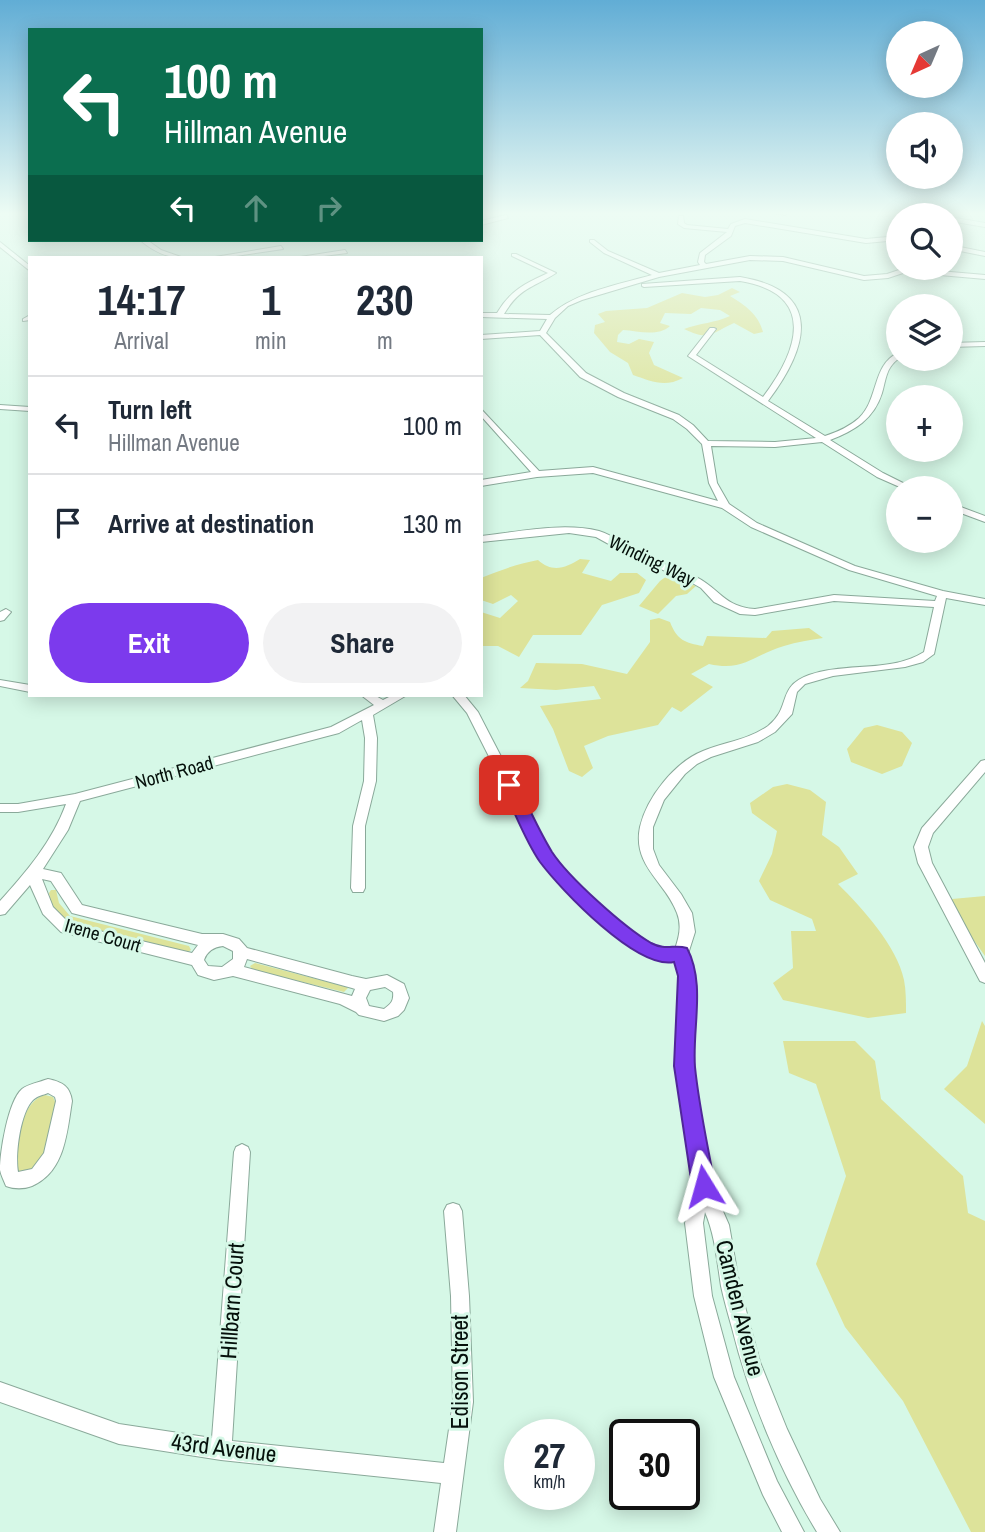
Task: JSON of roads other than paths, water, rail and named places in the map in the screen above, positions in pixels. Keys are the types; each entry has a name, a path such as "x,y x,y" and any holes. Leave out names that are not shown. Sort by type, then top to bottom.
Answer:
{"street":[{"path":"500,314 508,301 529,284"},
{"path":"542,333 552,317 570,303 637,284"},
{"path":"762,284 783,294 797,314 796,347 782,376 764,401"},
{"path":"483,316 552,317"},
{"path":"712,329 692,352 692,356 886,478"},
{"path":"483,337 542,333 583,375 621,395 676,417 706,443 716,490 725,506"},
{"path":"963,345 985,344"},
{"path":"706,443 781,444 823,440 845,433 862,421 875,401 883,367 886,365"},
{"path":"0,407 28,409"},
{"path":"483,413 537,474"},
{"path":"483,483 537,474 593,470 725,506 754,525 828,559 941,599 985,602"},
{"path":"696,497 716,490"},
{"path":"963,511 985,519"},
{"name":"Winding Way","path":"483,539 569,530 598,534 637,556 691,578 705,586 718,600 740,611 755,612 834,598 941,599"},
{"path":"704,1186 685,1066 687,976 681,954 688,939 689,922 680,902 646,855 644,831 658,800 685,768 698,758 757,739 773,728 786,714 790,692 800,682 854,668 902,665 923,660 929,654 941,599"},
{"path":"0,682 28,689"},
{"path":"370,697 383,705"},
{"name":"North Road","path":"0,808 18,808 75,798 335,730 397,697"},
{"path":"460,697 472,712 547,857 599,914 627,936 666,957 681,954"},
{"path":"358,888 359,826 370,781 371,738 367,715"},
{"path":"985,764 927,831 921,847 925,863 985,977"},
{"path":"0,910 34,872 66,826 75,798"},
{"name":"Irene Court","path":"197,960 66,928 53,919 44,906 34,872 56,877 77,909 202,940 216,941"},
{"path":"233,970 343,999 370,1014 384,1015 396,1009 401,999 399,988 387,981 366,985 242,952 236,943 216,941 203,948 197,960 203,971 217,975 233,970 239,964 242,952"},
{"path":"360,1007 359,995 366,985"},
{"path":"48,1087 63,1093 64,1101 53,1155 44,1172 25,1182 12,1180 6,1172 1,1155 23,1100 29,1093 48,1087"},
{"name":"Hillbarn Court","path":"221,1450 242,1152"},
{"name":"Camden Avenue","path":"704,1186 694,1223 704,1296 717,1350 743,1428 769,1488 793,1532"},
{"name":"Camden Avenue","path":"704,1186 720,1225 731,1288 750,1362 779,1435 813,1506 829,1532"},
{"name":"Edison Street","path":"445,1532 463,1402 460,1296 453,1211"},
{"name":"43rd Avenue","path":"0,1392 119,1434 221,1450 454,1474"}]}
